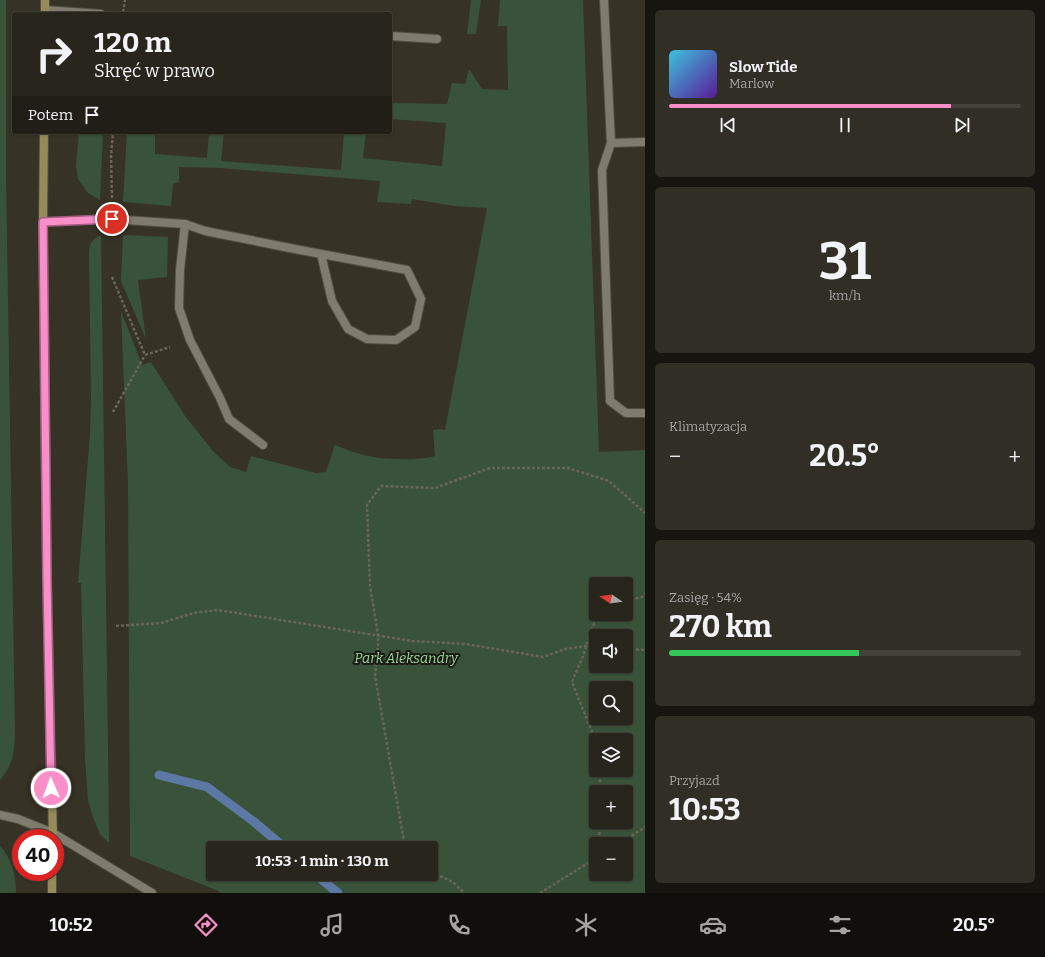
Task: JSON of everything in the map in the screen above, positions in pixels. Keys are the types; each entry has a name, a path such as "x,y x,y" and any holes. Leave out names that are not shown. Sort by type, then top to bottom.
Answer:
{"street":[{"path":"45,0 45,12"},
{"path":"604,0 611,143 602,170 610,401 626,413 645,412"},
{"path":"392,36 437,39"},
{"path":"44,134 43,222 49,697 53,829"},
{"path":"611,143 645,142"},
{"path":"43,222 112,219 185,224 205,231 407,270 421,299 415,327 396,340 368,339 348,329 332,300 322,254"},
{"path":"185,224 178,308 190,340 220,398 229,419 262,445"},
{"path":"0,815 18,819 40,829"},
{"path":"64,841 152,893"},
{"path":"52,881 52,893"}],"path":[{"path":"123,12 125,0"},
{"path":"112,202 111,156 113,134"},
{"path":"112,277 145,354"},
{"path":"113,412 145,354 176,345"},
{"path":"404,841 375,676 378,635 370,586 367,504 381,486 435,488 490,468 568,468 609,481 645,513"},
{"path":"633,599 642,597 645,594"},
{"path":"116,626 160,623 194,613 218,610 412,641 466,644 543,657 565,648 589,646"},
{"path":"592,733 572,682 583,656 595,621"},
{"path":"633,649 645,650"},
{"path":"630,837 645,827"},
{"path":"540,893 589,862"},
{"path":"438,875 453,882 464,893"}],"green space":[{"path":"0,0 6,0 6,175 15,734 12,759 8,769 0,780"},
{"path":"471,0 481,0 476,34 467,34"},
{"name":"Park Aleksandry","path":"500,0 583,0 599,452 645,450 645,893 221,893 130,856 128,483 121,311 142,365 151,362 185,416 213,451 230,467 246,472 251,456 316,473 326,472 335,445 378,458 418,459 435,456 433,430 445,430 487,208 455,206 412,199 411,204 377,202 380,181 220,168 179,167 179,182 173,184 171,206 123,202 127,134 155,134 155,154 207,158 209,134 224,134 221,161 341,170 344,134 366,134 363,158 442,166 446,123 392,119 392,103 447,104 452,83 465,84 469,69 482,89 508,90 507,26 498,26"},
{"path":"79,134 103,134 100,200 88,193 78,179 76,166"},
{"path":"101,235 109,843 100,834 88,801 85,758 81,583 78,583 90,434 89,253 92,242"},
{"path":"123,235 168,237 167,277 138,280 146,339 121,281"},
{"path":"0,846 8,856 12,868 12,881 15,881 16,893 0,893"}],"waterway":[{"path":"159,775 207,787 253,821 277,841"},
{"path":"323,881 338,893"}],"route":[{"path":"51,788 43,222 112,219"}]}
